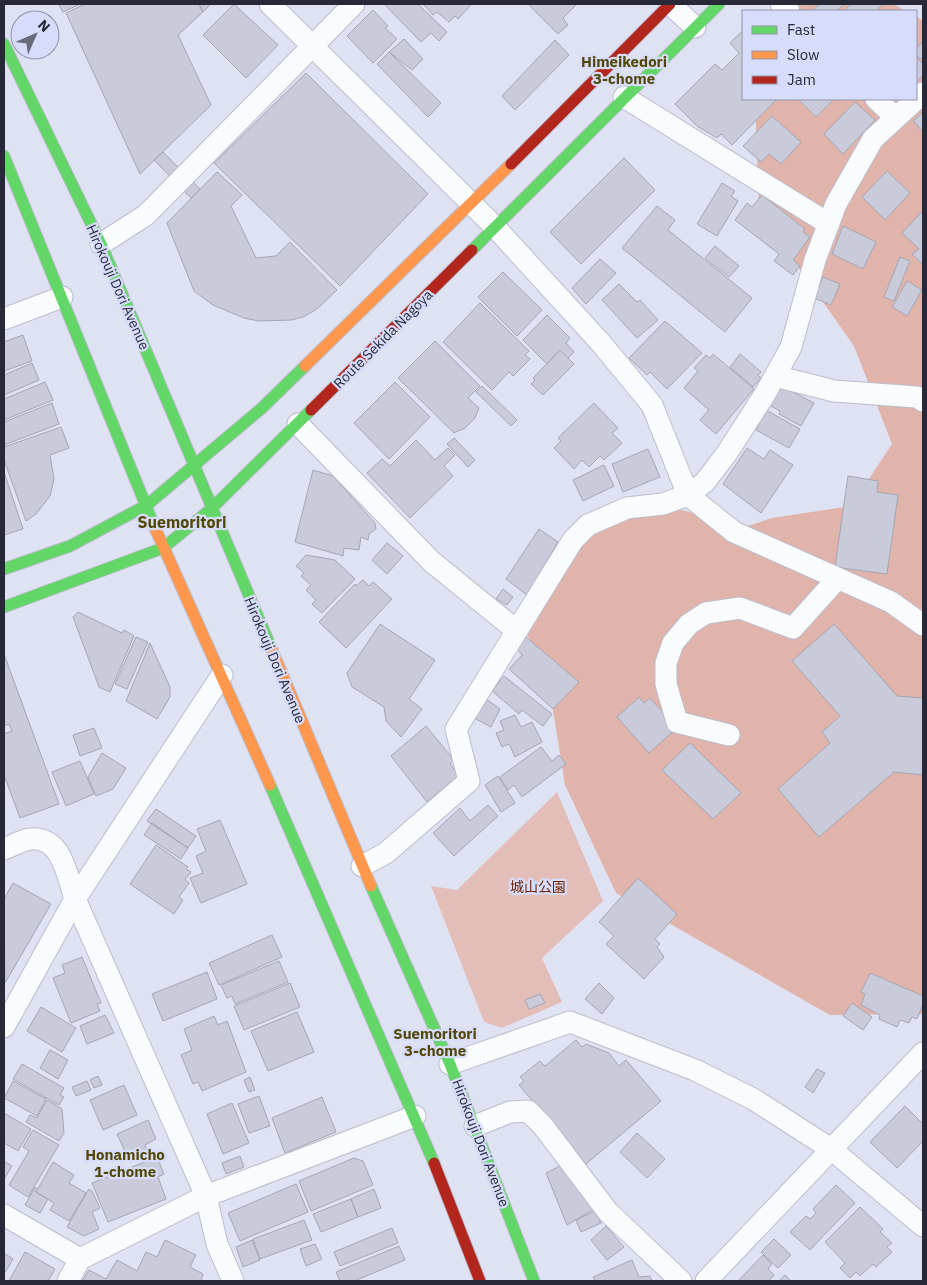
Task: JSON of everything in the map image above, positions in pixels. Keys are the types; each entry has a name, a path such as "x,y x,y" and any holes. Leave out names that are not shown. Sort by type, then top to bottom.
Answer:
{"main road":[{"path":"4,570 70,546 147,505 195,466 262,408 471,204 670,4"},
{"name":"Route Sekida Nagoya","path":"4,607 163,548 211,509 718,4"},
{"name":"Hirokouji Dori Avenue","path":"4,44 101,244 362,866 450,1064 534,1281"},
{"path":"4,156 163,548 222,675 415,1116 480,1281"}],"street":[{"path":"270,4 494,226 600,342 652,405 688,495 734,532 891,602 923,625"},
{"path":"101,244 146,215 313,48 354,4"},
{"path":"670,4 695,27"},
{"path":"624,97 829,224"},
{"path":"877,100 896,118"},
{"path":"362,866 386,853 470,781 456,729 573,540 588,525 627,508 663,504 688,495 705,482 727,454 791,347 815,260 836,204 873,140 915,100"},
{"path":"4,319 62,297"},
{"path":"775,376 834,391 917,397 923,401"},
{"path":"298,424 432,562 516,630"},
{"path":"729,735 677,722 666,684 666,663 674,643 690,624 706,613 740,608 794,628 837,579"},
{"path":"4,1027 75,899 222,675"},
{"path":"4,848 30,839 49,842 60,854 75,899 206,1196 217,1244 233,1281"},
{"path":"450,1064 570,1022 695,1070 753,1099 831,1149 923,1226"},
{"path":"706,1281 923,1053"},
{"path":"475,1126 510,1112 528,1111 543,1126 608,1212 681,1281"},
{"path":"68,1281 80,1259 206,1196 415,1116"},
{"path":"4,1215 80,1259"}],"green space":[{"name":"城山公園","path":"557,792 603,901 542,958 562,1002 502,1028 484,1022 431,886 457,890"}],"shaded area":[{"path":"796,4 893,4 904,10 789,10"},
{"path":"917,17 923,21 923,1014 830,1015 616,893 565,785 549,685 525,629 585,536 621,517 677,509 748,526 772,518 851,506 892,444 854,346 759,211 755,100 917,100"}],"building":[{"path":"80,4 63,12 59,5"},
{"path":"85,4 199,4 203,12 178,35 211,105 140,174 66,13"},
{"path":"199,4 211,4 203,12"},
{"path":"234,4 278,45 246,78 203,35"},
{"path":"384,4 418,4 447,32 439,41 431,33 421,42"},
{"path":"423,4 471,5 458,19 455,16 449,22 437,12 433,15"},
{"path":"528,4 577,4 563,18 568,25 558,34"},
{"path":"820,4 844,4 838,10 813,10"},
{"path":"851,4 883,4 877,10 845,10"},
{"path":"373,10 388,26 385,28 397,39 373,63 347,36"},
{"path":"742,31 742,100 776,100 732,145 721,134 717,138 697,126 675,104 715,64 722,70 739,53 730,43"},
{"path":"404,39 423,59 412,70 389,52"},
{"path":"555,40 569,55 515,110 502,96"},
{"path":"923,41 923,60 917,57 917,48"},
{"path":"389,52 441,103 428,117 377,64"},
{"path":"917,58 923,64 923,75 917,82"},
{"path":"306,73 428,194 340,286 214,163"},
{"path":"799,100 833,100 816,117"},
{"path":"855,102 875,120 843,154 824,134"},
{"path":"923,112 923,132 913,121"},
{"path":"772,116 801,142 781,164 769,154 761,162 743,146"},
{"path":"163,152 200,189 191,198 154,160"},
{"path":"624,158 655,190 581,264 550,232"},
{"path":"887,171 910,193 885,220 862,197"},
{"path":"217,172 242,195 231,206 256,258 276,256 290,242 337,290 317,309 303,317 291,320 259,321 244,318 213,305 194,291 167,223"},
{"path":"722,183 735,191 731,196 738,201 717,236 697,224"},
{"path":"762,195 805,229 803,232 810,237 793,260 800,266 793,275 774,261 779,254 735,220 747,203 752,207"},
{"path":"657,206 675,220 668,230 752,298 725,332 622,248"},
{"path":"923,211 923,265 912,254 919,249 902,233"},
{"path":"843,226 876,242 863,269 832,254"},
{"path":"715,246 739,266 729,277 705,258"},
{"path":"900,257 910,261 894,301 884,297"},
{"path":"600,259 616,273 586,304 572,288"},
{"path":"503,272 542,310 517,336 478,297"},
{"path":"823,277 840,284 831,305 814,298"},
{"path":"907,281 922,290 907,316 892,307"},
{"path":"619,284 637,302 640,300 658,320 637,338 602,300"},
{"path":"480,303 529,351 525,355 530,359 513,376 509,372 492,390 443,342"},
{"path":"547,315 570,338 566,343 574,352 568,358 560,350 547,364 523,340"},
{"path":"665,321 702,353 667,389 650,372 647,375 629,358"},
{"path":"23,335 32,361 4,371 4,342"},
{"path":"435,341 480,386 468,398 479,408 475,418 465,428 454,433 398,378"},
{"path":"560,350 574,364 543,395 531,384 535,380 533,378"},
{"path":"713,354 754,389 716,434 700,420 709,410 684,388 698,371 694,368 706,355 710,358"},
{"path":"740,354 761,372 758,375 761,378 753,387 730,367"},
{"path":"32,363 39,380 4,395 4,375"},
{"path":"45,382 53,400 4,420 4,399"},
{"path":"395,382 430,417 389,459 354,423"},
{"path":"780,385 814,403 801,426 779,414 780,411 769,405"},
{"path":"482,386 517,420 511,426 476,392"},
{"path":"52,403 59,424 4,445 4,422"},
{"path":"594,403 618,428 612,433 622,443 604,460 600,456 589,467 582,460 574,469 554,448 561,441 558,438"},
{"path":"766,410 800,429 789,448 756,430"},
{"path":"61,427 69,448 50,455 54,479 50,496 36,514 26,521 4,460 4,447"},
{"path":"454,438 475,460 468,467 447,444"},
{"path":"416,440 435,460 448,448 455,455 444,466 453,476 410,518 367,473 382,459 390,466"},
{"path":"747,448 764,459 770,450 793,465 761,513 723,484"},
{"path":"648,449 660,477 623,492 612,464"},
{"path":"604,465 614,486 583,501 573,480"},
{"path":"313,470 333,476 375,523 376,529 369,534 368,540 361,537 359,550 344,548 343,556 295,542"},
{"path":"4,472 23,529 4,535"},
{"path":"848,476 878,481 877,492 898,495 887,574 835,567"},
{"path":"539,529 558,542 527,595 506,579"},
{"path":"387,543 403,556 387,574 372,560"},
{"path":"306,555 335,560 355,579 322,613 312,604 316,600 306,590 311,585 301,576 304,573 296,566"},
{"path":"363,580 369,586 373,582 392,599 346,648 319,622 355,584 356,586"},
{"path":"503,589 513,597 507,605 496,599"},
{"path":"78,612 122,633 124,630 134,636 110,692 99,687 73,617"},
{"path":"380,624 435,660 409,699 422,709 401,737 386,721 384,707 352,687 347,673"},
{"path":"834,624 897,696 923,698 923,775 894,772 819,837 778,789 830,743 822,732 840,716 792,661"},
{"path":"136,637 148,642 127,689 115,684"},
{"path":"526,637 579,682 553,709 509,669 522,655 517,649"},
{"path":"150,643 170,687 170,697 157,719 126,701"},
{"path":"4,654 59,804 20,818 4,775 4,734 12,731 9,724 4,726"},
{"path":"504,676 552,714 543,726 522,710 519,714 492,691"},
{"path":"639,697 644,703 650,698 677,728 649,753 617,717"},
{"path":"486,699 500,709 491,727 474,718"},
{"path":"515,715 521,727 532,722 542,742 515,757 509,744 502,747 496,733 504,730 500,721"},
{"path":"426,726 454,760 450,764 459,775 427,802 391,756"},
{"path":"94,728 102,748 80,756 73,735"},
{"path":"690,743 741,793 713,819 662,770"},
{"path":"541,747 552,761 559,755 566,764 522,797 514,785 508,790 500,777"},
{"path":"102,753 126,768 113,789 96,796 88,777"},
{"path":"80,761 94,794 66,806 52,772"},
{"path":"498,776 515,803 501,812 485,785"},
{"path":"488,805 498,816 454,856 433,833 460,808 470,821"},
{"path":"156,809 196,836 188,848 147,821"},
{"path":"220,820 247,884 201,903 190,878 203,873 196,856 206,851 197,829"},
{"path":"152,823 188,848 181,859 144,835"},
{"path":"156,845 188,867 186,869 191,872 185,880 189,883 179,897 183,900 174,914 130,884"},
{"path":"638,878 677,914 655,939 660,944 657,947 664,957 644,979 606,944 614,936 599,922"},
{"path":"13,883 51,904 5,983 4,899"},
{"path":"272,935 282,957 219,985 209,963"},
{"path":"82,957 101,1003 97,1004 100,1011 71,1023 53,978 65,973 62,965"},
{"path":"279,961 288,982 235,1004 232,996 227,998 221,985"},
{"path":"207,972 217,999 163,1021 152,994"},
{"path":"870,973 923,996 923,1004 917,1019 912,1017 909,1023 900,1020 897,1027 879,1019 880,1015 861,1005 865,994 861,992"},
{"path":"290,983 300,1007 244,1030 234,1006"},
{"path":"599,983 614,998 602,1014 585,999"},
{"path":"540,994 545,1003 529,1009 525,1000"},
{"path":"852,1003 872,1017 863,1030 843,1016"},
{"path":"41,1007 76,1028 62,1052 27,1031"},
{"path":"297,1012 314,1052 268,1071 251,1031"},
{"path":"105,1015 114,1033 87,1044 80,1026"},
{"path":"214,1016 218,1025 227,1021 246,1072 202,1091 198,1082 193,1084 181,1055 192,1050 184,1029"},
{"path":"576,1040 582,1047 586,1044 609,1053 619,1066 626,1060 661,1101 586,1164 519,1085 524,1081 520,1077 540,1061 545,1066"},
{"path":"50,1050 68,1060 58,1079 40,1068"},
{"path":"22,1064 64,1088 60,1095 64,1097 59,1105 13,1079"},
{"path":"817,1069 825,1073 813,1093 805,1087"},
{"path":"98,1076 102,1085 94,1088 90,1080"},
{"path":"250,1077 255,1090 249,1092 244,1080"},
{"path":"13,1081 46,1099 37,1116 4,1098"},
{"path":"87,1081 91,1090 76,1096 72,1087"},
{"path":"124,1085 137,1115 103,1130 90,1100"},
{"path":"259,1096 270,1126 249,1133 238,1104"},
{"path":"322,1097 336,1132 285,1153 272,1118"},
{"path":"47,1100 62,1109 64,1133 59,1141 26,1122 30,1115 37,1118"},
{"path":"232,1103 249,1143 223,1154 207,1114"},
{"path":"905,1106 923,1124 923,1141 897,1168 870,1142"},
{"path":"4,1113 31,1129 18,1151 4,1143"},
{"path":"148,1120 156,1139 145,1145 147,1151 129,1160 117,1134"},
{"path":"33,1130 59,1145 28,1197 9,1185 29,1151 23,1147"},
{"path":"637,1133 665,1159 647,1178 620,1152"},
{"path":"240,1156 244,1167 226,1174 222,1163"},
{"path":"157,1157 164,1174 158,1177 166,1199 108,1222 92,1183"},
{"path":"354,1158 363,1161 373,1185 311,1211 299,1181"},
{"path":"4,1161 12,1166 4,1179"},
{"path":"53,1162 74,1175 69,1183 86,1193 69,1221 50,1210 54,1203 36,1192"},
{"path":"560,1166 593,1210 567,1225 546,1173"},
{"path":"296,1184 308,1212 240,1241 228,1213"},
{"path":"836,1185 855,1203 810,1250 790,1232 806,1216 810,1219 816,1213 813,1209"},
{"path":"35,1187 37,1189 36,1192 48,1199 40,1213 25,1205"},
{"path":"89,1189 92,1191 100,1208 92,1212 99,1229 84,1236 67,1227"},
{"path":"374,1189 381,1208 358,1217 351,1199"},
{"path":"351,1199 358,1217 321,1232 313,1214"},
{"path":"860,1207 883,1229 880,1232 892,1243 887,1247 892,1252 876,1267 873,1264 860,1276 856,1272 850,1278 840,1268 845,1263 825,1242"},
{"path":"595,1211 601,1223 581,1232 576,1220"},
{"path":"304,1220 312,1240 260,1259 253,1239"},
{"path":"606,1226 624,1247 607,1260 591,1240"},
{"path":"392,1228 398,1243 340,1266 334,1252"},
{"path":"774,1239 791,1255 778,1268 761,1252"},
{"path":"165,1240 196,1255 190,1267 203,1274 201,1281 82,1281 89,1270 106,1279 117,1260 137,1271 146,1252 157,1257"},
{"path":"252,1240 260,1260 243,1267 236,1247"},
{"path":"315,1244 322,1259 306,1266 300,1249"},
{"path":"399,1246 405,1260 354,1281 340,1281 336,1272"},
{"path":"25,1252 55,1269 48,1281 9,1281"},
{"path":"4,1253 13,1259 4,1274"},
{"path":"763,1255 772,1264 768,1269 774,1275 769,1281 738,1281"},
{"path":"632,1260 639,1277 650,1276 652,1281 595,1281 593,1277"},
{"path":"785,1275 791,1281 779,1281"}],"traffic: fast":[{"path":"472,250 719,4"},
{"path":"4,44 101,244 272,650"},
{"path":"4,156 155,528"},
{"path":"4,569 70,546 147,505 262,408 305,366"},
{"path":"4,607 163,548 211,509 311,410"},
{"path":"270,785 434,1163"},
{"path":"371,886 450,1064 534,1281"}],"traffic: slow":[{"path":"305,366 511,164"},
{"path":"155,528 270,785"},
{"path":"272,650 371,886"}],"traffic: jam":[{"path":"511,164 670,4"},
{"path":"311,410 472,250"},
{"path":"434,1163 480,1281"}],"district":[{"name":"Himeikedori 3-chome","path":"624,70"},
{"name":"Suemoritori","path":"182,522"},
{"name":"Suemoritori 3-chome","path":"435,1042"},
{"name":"Honamicho 1-chome","path":"125,1164"}]}
